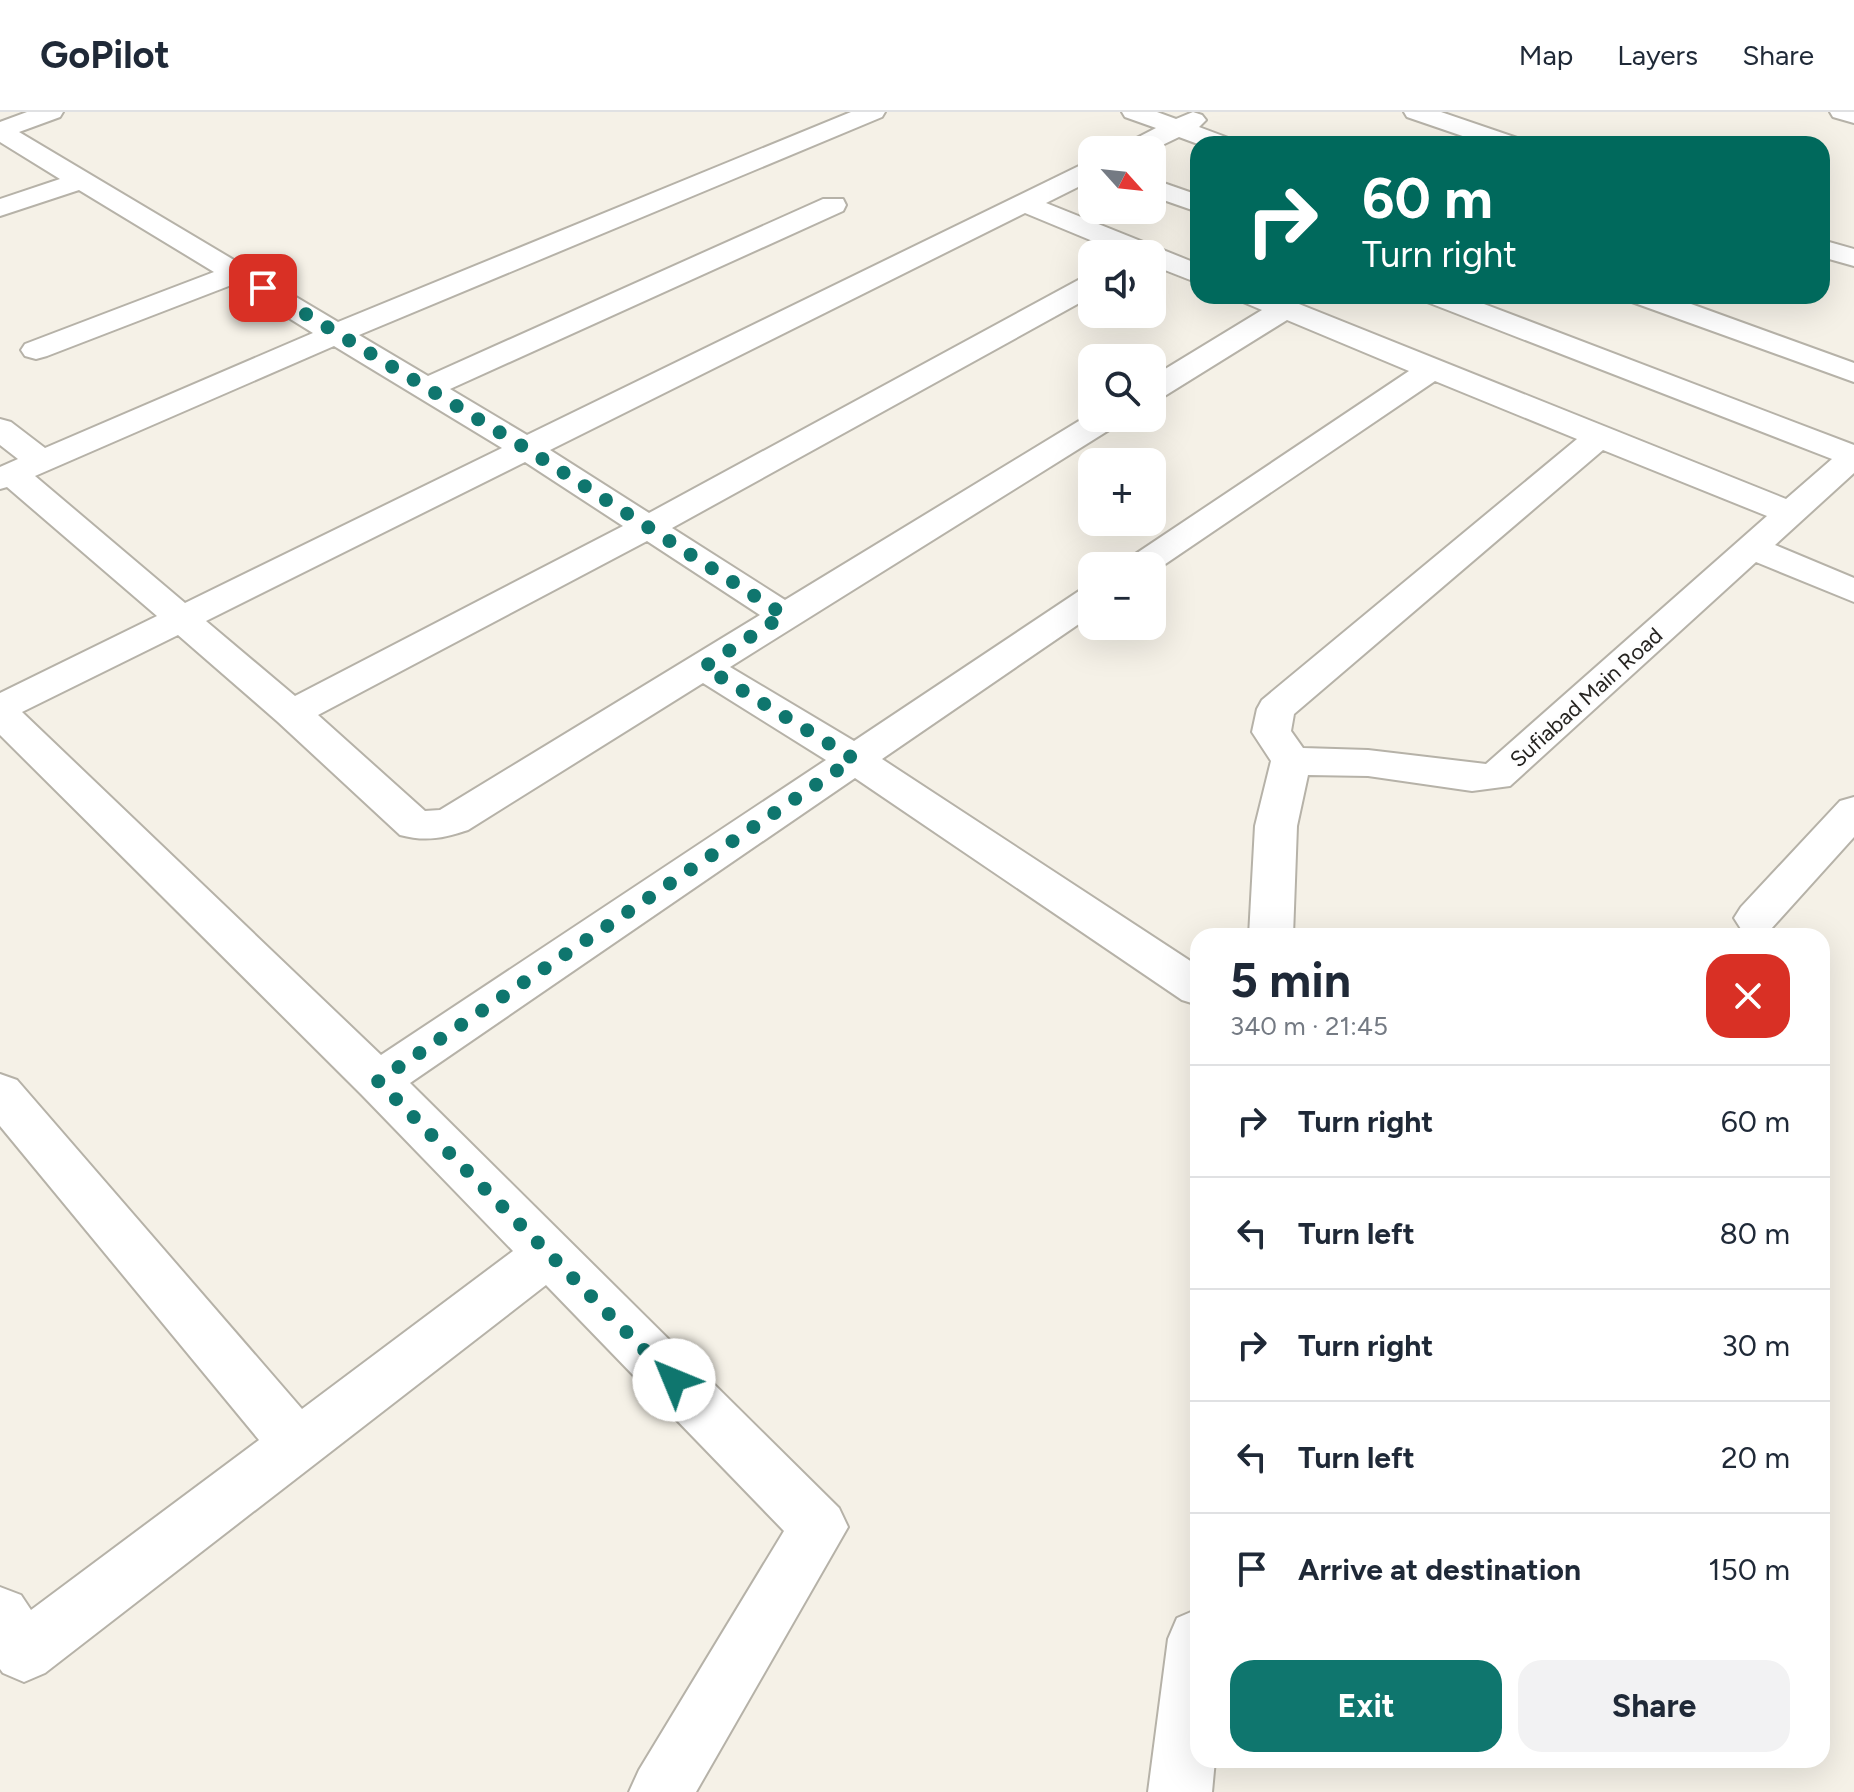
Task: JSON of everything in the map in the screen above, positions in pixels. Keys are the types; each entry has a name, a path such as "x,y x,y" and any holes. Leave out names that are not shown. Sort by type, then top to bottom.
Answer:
{"street":[{"path":"0,130 51,112"},
{"path":"18,471 338,333 873,112"},
{"path":"1134,112 1200,136"},
{"path":"1161,136 1210,112"},
{"path":"1416,112 1487,136"},
{"path":"1842,112 1854,116"},
{"path":"0,130 527,449 784,615"},
{"path":"661,1792 819,1527 378,1081 0,711 181,618 1078,177"},
{"path":"0,208 82,180"},
{"path":"1166,192 1190,201"},
{"path":"1023,203 1114,240"},
{"path":"425,389 833,205"},
{"path":"1830,250 1854,258"},
{"path":"1166,261 1190,271"},
{"path":"36,350 238,273"},
{"path":"292,713 648,527 1078,292"},
{"path":"1273,304 1791,513"},
{"path":"1458,304 1854,456"},
{"path":"1664,304 1854,373"},
{"path":"1166,381 1285,309"},
{"path":"1161,552 1432,369"},
{"path":"0,429 18,471 415,825 436,826 454,820 1083,432"},
{"path":"1271,928 1276,826 1291,761 1271,732 1276,709 1599,437"},
{"name":"Sufiabad Main Road","path":"1291,761 1368,763 1472,778 1496,777 1854,456"},
{"path":"1752,548 1854,591"},
{"path":"378,1081 1078,608"},
{"path":"704,667 854,759 1190,983"},
{"path":"1756,918 1854,811"},
{"path":"0,1093 298,1445"},
{"path":"8,1646 298,1445 549,1253"},
{"path":"1180,1792 1190,1707"}],"route":[{"path":"263,288 527,449 784,615 704,667 854,759 378,1081 674,1380"}]}
